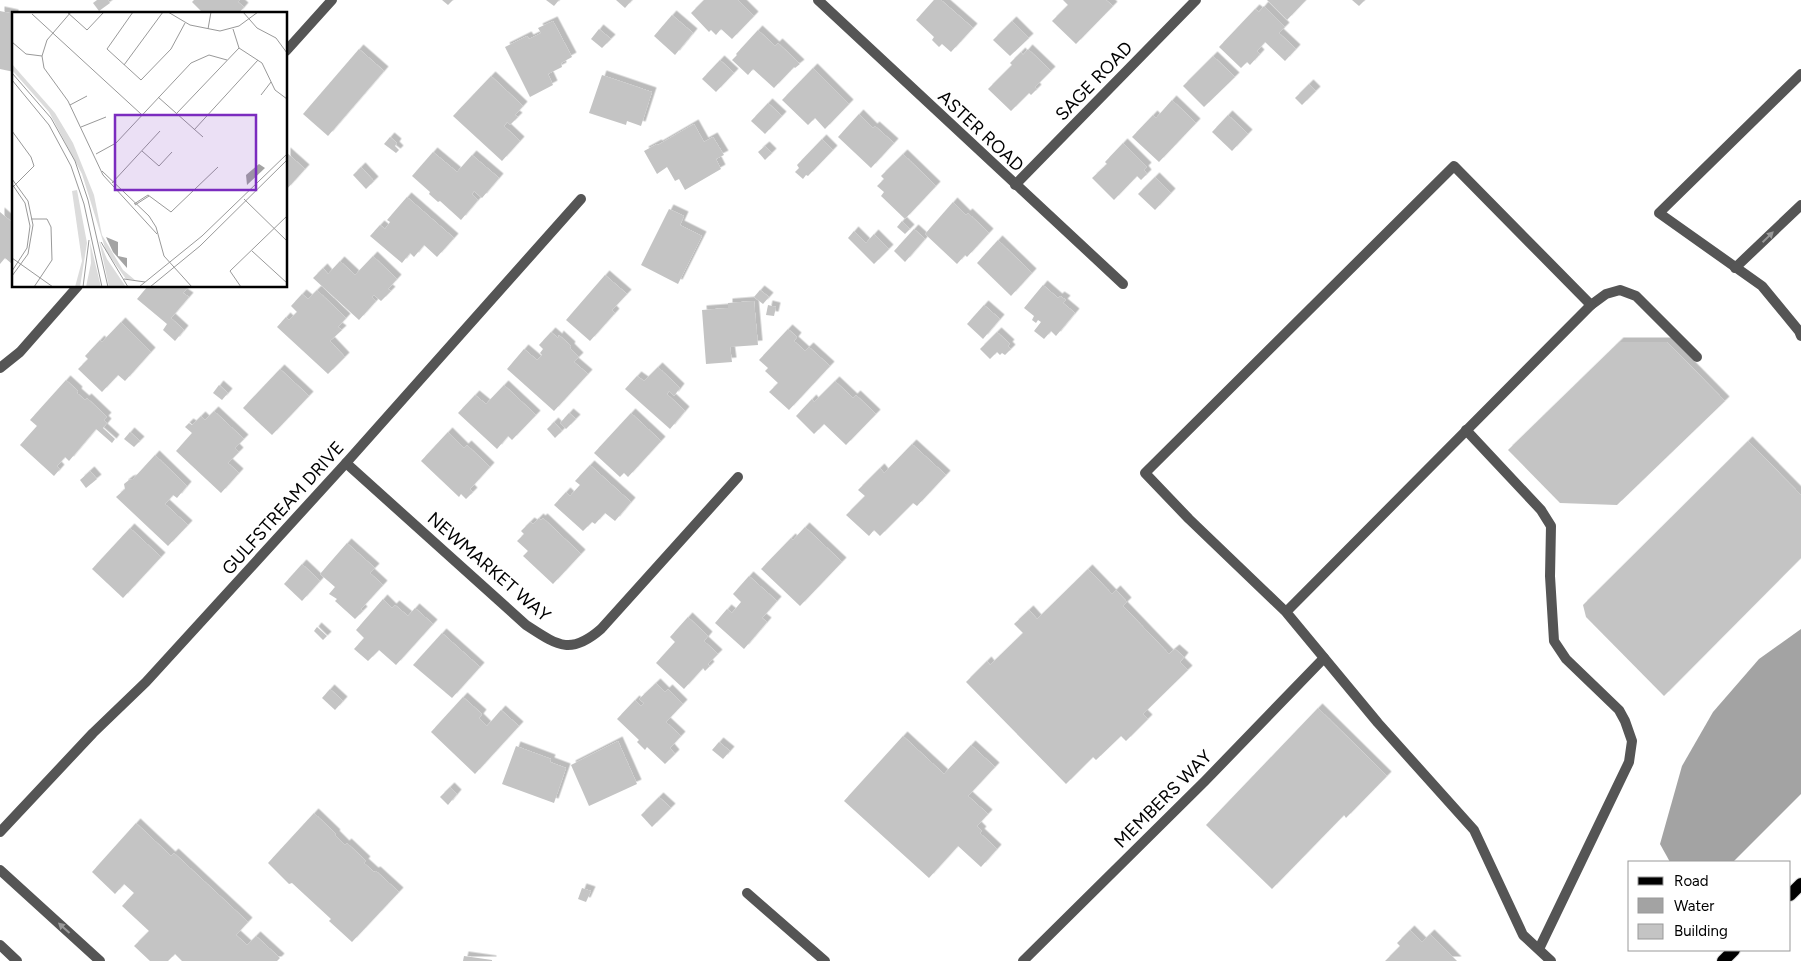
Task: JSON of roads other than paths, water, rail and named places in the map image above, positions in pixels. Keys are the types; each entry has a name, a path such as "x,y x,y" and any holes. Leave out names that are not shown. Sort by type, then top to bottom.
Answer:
{"main road":[{"path":"1791,894 1801,884"},
{"path":"1723,961 1733,951"}],"street":[{"path":"288,49 332,0"},
{"name":"ASTER ROAD","path":"818,0 1015,185 1124,284"},
{"name":"SAGE ROAD","path":"1015,185 1196,0"},
{"path":"1801,74 1659,213 1762,286 1801,336"},
{"path":"1551,961 1524,935 1474,830 1378,723 1286,612 1189,519 1145,473 1454,166 1591,305"},
{"name":"GULFSTREAM DRIVE","path":"0,832 93,733 146,682 346,463 581,199"},
{"path":"1735,268 1801,205"},
{"path":"0,368 20,352 76,288"},
{"path":"1286,612 1591,305 1606,294 1620,290 1636,296 1697,357"},
{"path":"1466,430 1541,510 1552,526 1550,576 1554,641 1566,659 1619,710 1632,741 1629,762 1539,949"},
{"name":"NEWMARKET WAY","path":"346,463 526,625 545,638 566,646 589,640 601,629 738,477"},
{"name":"MEMBERS WAY","path":"1023,961 1205,781 1324,658"},
{"path":"0,870 100,961"},
{"path":"747,893 825,961"},
{"path":"0,945 17,961"}],"water":[{"path":"1801,629 1801,794 1734,861 1669,861 1660,844 1682,766 1713,712 1759,659"}]}
